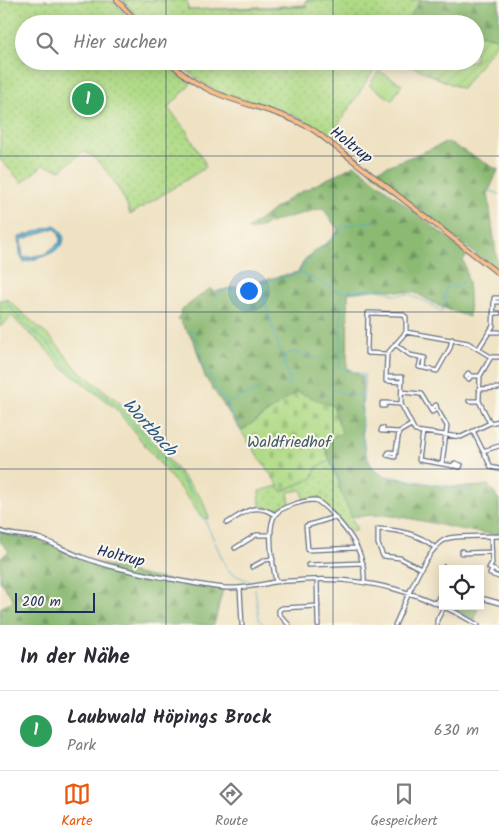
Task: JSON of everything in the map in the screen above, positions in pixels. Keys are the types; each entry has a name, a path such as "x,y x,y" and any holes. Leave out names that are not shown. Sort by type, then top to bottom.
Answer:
{"main road":[{"path":"117,0 131,15"},
{"name":"Holtrup","path":"179,70 211,92 288,117 314,131 499,274"}],"street":[{"path":"478,348 493,326 494,298 499,298"},
{"path":"494,302 499,302"},
{"path":"387,354 367,353 368,313 402,314 406,317 406,332 387,354 386,381 402,382 401,404 415,431 461,437 490,423 499,421"},
{"path":"494,313 499,313"},
{"path":"406,332 468,343 491,357 499,357"},
{"path":"490,332 499,332"},
{"path":"395,344 410,356 425,358 424,368 437,370 450,348 452,339"},
{"path":"490,423 479,401 479,389 480,376 491,357"},
{"path":"471,376 480,376"},
{"path":"479,389 494,389 494,391 499,389"},
{"path":"402,392 421,394 432,412 438,409 447,426 442,464"},
{"path":"469,401 479,401"},
{"path":"385,403 401,404"},
{"path":"383,431 399,432 412,425"},
{"path":"396,453 399,432"},
{"path":"423,432 419,460 452,466"},
{"path":"473,432 491,467 498,468"},
{"path":"483,451 499,446"},
{"path":"276,582 272,559 272,520 280,510 315,500 320,502 351,534 363,563 364,582"},
{"path":"227,523 250,509 266,509 275,514"},
{"path":"334,517 306,526 308,550 358,548"},
{"path":"421,570 400,558 383,556 378,544 378,529 415,535 434,547"},
{"name":"Holtrup","path":"0,531 12,535 41,539 83,558 146,574 214,587 240,588 276,582 340,580 364,582 410,593 439,604"},
{"path":"235,548 256,535 271,535"},
{"path":"491,536 492,563 490,568 492,570 490,574 499,577"},
{"path":"394,625 434,547 450,538 499,536"},
{"path":"462,551 462,553 492,552"},
{"path":"252,567 265,560 272,559"},
{"path":"308,565 363,563"},
{"path":"492,570 499,572"},
{"path":"317,580 318,625"},
{"path":"240,588 242,625"},
{"path":"436,603 439,597"},
{"path":"485,599 499,603"},
{"path":"289,625 279,614 282,608 318,606"},
{"path":"436,625 442,610"},
{"name":"Holtrup","path":"450,610 478,625"}],"green space":[{"path":"0,0 113,1 126,15 15,15 15,70 175,70 191,84 168,108 186,130 205,163 205,168 130,215 124,198 112,178 97,161 83,151 61,170 43,165 22,183 0,159"},
{"path":"122,0 187,0 188,10 306,5 306,0 499,0 499,39 484,35 484,15 134,15"},
{"path":"123,0 187,0 188,10 306,7 306,0 420,0 411,15 136,15"},
{"path":"484,35 499,40 484,60"},
{"path":"186,70 374,70 330,137 300,118 221,93 204,84"},
{"path":"420,70 476,70 462,89"},
{"path":"379,71 402,84 392,100 369,85"},
{"path":"448,142 498,170 488,193 497,262 495,267 492,267 369,170 375,171"},
{"path":"355,165 468,254 463,260 469,288 469,317 439,306 416,293 380,289 348,293 347,368 362,377 361,415 367,457 373,468 381,475 389,478 436,485 471,487 488,485 499,500 499,535 383,515 351,517 323,442 297,393 241,431 205,377 194,341 178,318 181,314 180,311 211,288 214,292 298,272 305,259 333,238 338,230 323,208 278,220 251,231 247,229 291,197"},
{"path":"7,299 54,341 78,370 120,403 202,499 209,518 206,519 200,516 191,502 115,408 60,366 41,343 12,316 0,327 0,300"},
{"name":"Waldfriedhof","path":"297,392 333,406 342,433 323,442 330,461 317,467 313,478 282,491 241,431"},
{"path":"330,461 357,530 352,532 321,501 315,498 304,501 302,490 288,492 290,504 274,512 260,506 259,491 278,486 282,491 313,478 317,467"},
{"path":"0,531 12,536 40,540 82,559 145,576 223,589 214,625 0,625 0,608 14,600 0,581 0,559 9,551 0,542"},
{"path":"455,610 477,610 475,620"}],"water":[{"path":"55,225 62,233 64,240 56,251 24,262 20,254 19,237","holes":["55,228 59,233 60,242 45,254 23,258 21,240"]}],"waterway":[{"path":"491,191 499,194"},
{"path":"360,223 374,221"},
{"path":"215,297 224,291 253,288 260,284 300,273 308,261 342,227 356,224"},
{"path":"300,273 331,287"},
{"path":"333,289 341,292 372,289 395,295 407,294 427,302 442,312 446,287 459,285 465,280"},
{"path":"260,284 280,352"},
{"path":"342,295 340,367 364,375 362,436 368,459 374,469"},
{"name":"Wortbach","path":"5,300 25,325 49,344 66,367 117,406 182,480 196,500 226,567 231,573 255,584"},
{"path":"190,330 199,343 203,365 241,430"},
{"path":"284,382 287,385 291,383 282,356 293,352 319,359"},
{"path":"331,389 348,394 362,395"},
{"path":"233,400 259,390"},
{"path":"226,404 231,401"},
{"path":"332,463 340,483"},
{"path":"376,471 382,475 472,491"},
{"name":"Wortbach","path":"255,589 259,619 263,625"}],"place":[{"name":"Laubwald Höpings Brock","path":"88,99"}]}
